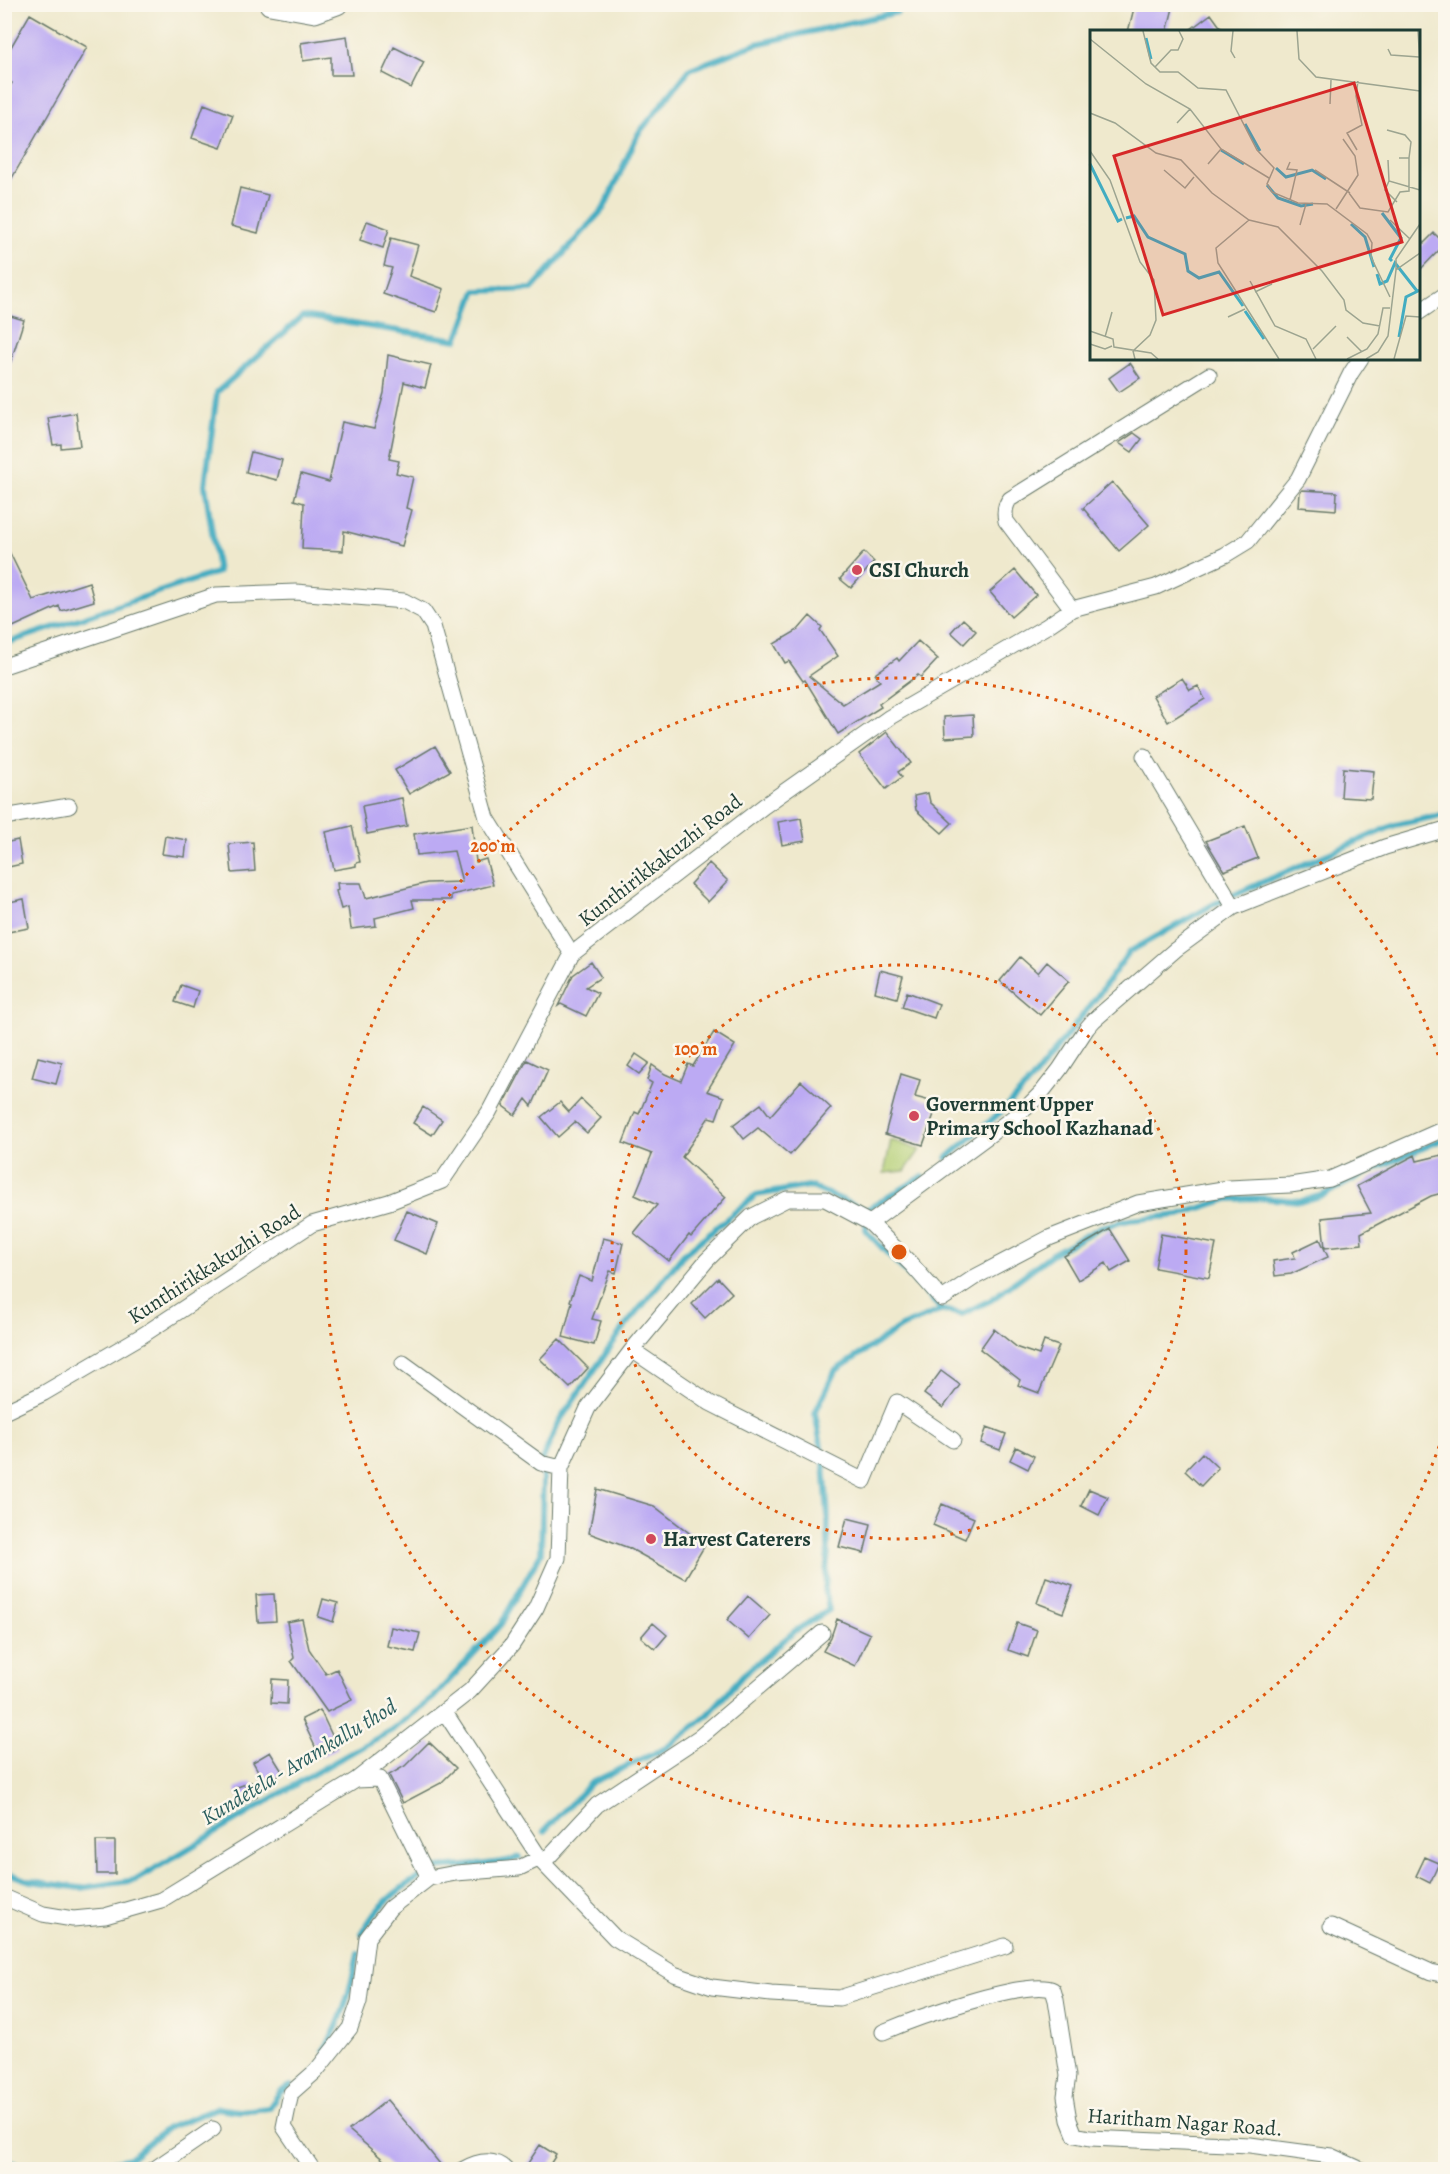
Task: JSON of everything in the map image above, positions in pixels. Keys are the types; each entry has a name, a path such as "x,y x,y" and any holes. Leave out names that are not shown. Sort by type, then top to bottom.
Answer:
{"street":[{"path":"270,4 315,12 337,4"},
{"path":"1420,312 1446,294"},
{"name":"Kunthirikkakuzhi Road","path":"4,1412 44,1393 143,1335 312,1224 389,1202 442,1181 489,1112 572,954 764,806 890,717 1047,626 1072,609 1156,587 1225,555 1248,541 1298,478 1360,360"},
{"path":"1072,609 1006,521 1006,503 1010,498 1209,375"},
{"path":"4,666 216,596 296,592 404,601 423,611 433,626 487,818 572,954"},
{"path":"1144,756 1234,907"},
{"path":"4,818 69,806"},
{"path":"869,1223 1026,1108 1060,1069 1094,1020 1175,950 1234,907 1385,847 1446,829"},
{"path":"4,1897 43,1914 73,1919 105,1916 161,1900 356,1780 470,1691 512,1645 536,1608 558,1558 561,1468 588,1408 632,1350 707,1260 751,1216 787,1199 825,1198 869,1223 912,1265 942,1299 975,1277 1049,1238 1138,1203 1229,1188 1290,1185 1330,1179 1446,1128"},
{"path":"632,1350 710,1403 864,1481 897,1402 953,1440"},
{"path":"403,1363 541,1463 561,1468"},
{"path":"313,2169 284,2127 291,2093 316,2071 350,2028 359,2002 367,1938 390,1908 429,1878 456,1873 519,1868 541,1861 597,1805 701,1736 822,1633"},
{"path":"444,1711 541,1861 615,1938 674,1974 712,1987 771,1994 839,1998 1005,1946"},
{"path":"356,1780 381,1779 429,1878"},
{"path":"1331,1926 1431,1972 1446,1975"},
{"name":"Haritham Nagar Road.","path":"883,2032 912,2019 1017,1989 1046,1987 1053,1990 1056,2000 1068,2076 1065,2096 1069,2120 1075,2135 1090,2138 1250,2145 1331,2156 1362,2169"},
{"path":"153,2169 213,2129"},
{"path":"462,2169 482,2161 506,2169"}],"green space":[{"path":"891,1140 920,1150 905,1171 884,1173"}],"building":[{"path":"1135,4 1174,4 1168,30 1128,30"},
{"path":"30,14 87,47 4,192 4,96 12,83 4,79 4,59"},
{"path":"1211,14 1223,30 1190,30"},
{"path":"347,36 352,75 331,75 331,57 303,61 301,43"},
{"path":"394,47 424,62 411,88 382,73"},
{"path":"204,104 233,115 221,148 192,138"},
{"path":"240,188 268,195 258,233 231,226"},
{"path":"367,221 389,229 383,248 360,240"},
{"path":"1434,233 1445,244 1420,270 1420,247"},
{"path":"391,238 418,245 409,276 444,289 436,312 383,294 392,268 384,266"},
{"path":"4,314 24,320 8,370 4,369"},
{"path":"388,355 431,365 425,388 404,382 389,459 399,461 396,473 413,477 406,508 412,510 402,546 344,531 343,551 302,549 304,503 294,500 301,474 329,482 342,422 374,429 384,393"},
{"path":"1130,363 1140,378 1119,392 1109,378"},
{"path":"76,413 80,446 61,448 61,444 53,445 48,418"},
{"path":"1134,433 1142,439 1132,452 1119,443"},
{"path":"251,452 282,460 277,480 246,472"},
{"path":"1112,482 1149,525 1119,551 1083,508"},
{"path":"1302,490 1337,492 1336,510 1299,507"},
{"path":"4,541 33,600 89,582 94,601 61,611 59,606 4,631"},
{"name":"CSI Church","path":"864,552 874,562 851,588 840,579"},
{"path":"1015,570 1036,595 1011,617 990,592"},
{"path":"810,616 822,627 820,630 838,656 809,676 843,704 880,681 875,674 897,658 899,661 918,641 938,659 921,677 918,675 879,704 881,707 838,734 805,680 803,681 789,661 785,663 774,644 798,630"},
{"path":"963,619 976,631 964,644 951,632"},
{"path":"1182,678 1190,690 1198,686 1205,699 1168,722 1153,696"},
{"path":"973,715 974,736 945,738 944,717"},
{"path":"887,732 911,763 898,772 902,777 886,789 859,754"},
{"path":"435,746 450,771 409,794 395,770"},
{"path":"1343,768 1374,771 1371,799 1341,797"},
{"path":"928,793 930,802 952,823 942,833 916,810 914,796"},
{"path":"402,798 407,826 367,834 362,806"},
{"path":"801,818 805,841 782,845 778,822"},
{"path":"472,825 476,862 486,859 493,885 451,895 451,900 412,900 414,908 375,918 376,926 351,929 348,907 341,909 336,891 338,890 337,883 361,883 366,898 427,883 462,882 454,851 417,855 414,834"},
{"path":"352,826 360,862 356,863 356,866 334,870 326,832"},
{"path":"1245,826 1258,858 1224,871 1206,841"},
{"path":"165,836 187,840 185,857 162,854"},
{"path":"18,840 22,864 4,868 4,843"},
{"path":"253,842 255,871 232,873 229,844"},
{"path":"709,863 728,881 708,902 690,884"},
{"path":"24,899 29,928 8,932 4,903"},
{"path":"1020,957 1038,973 1047,962 1069,981 1040,1015 1000,981"},
{"path":"591,962 601,977 586,987 598,993 586,1016 561,1004 558,1006 573,975"},
{"path":"880,970 903,976 897,998 875,992"},
{"path":"181,985 198,991 193,1008 175,1002"},
{"path":"907,992 939,1004 934,1018 902,1007"},
{"path":"714,1032 735,1045 707,1091 724,1097 716,1119 709,1117 682,1157 726,1197 691,1237 689,1235 669,1261 634,1233 657,1205 635,1195 652,1154 623,1143 635,1112 639,1114 652,1083 647,1080 652,1065 681,1081 688,1064 693,1066"},
{"path":"636,1054 649,1063 639,1074 628,1066"},
{"path":"38,1057 62,1063 56,1084 32,1078"},
{"path":"527,1060 548,1070 532,1106 526,1099 515,1115 503,1106"},
{"path":"901,1074 920,1080 915,1097 938,1103 923,1145 885,1134"},
{"path":"801,1081 831,1108 790,1155 758,1128 744,1139 733,1125 761,1104 770,1116"},
{"path":"581,1099 601,1118 587,1133 575,1122 558,1137 541,1117 560,1102 569,1112"},
{"path":"423,1107 442,1120 432,1135 413,1123"},
{"path":"1446,1154 1446,1192 1431,1196 1361,1233 1362,1244 1325,1248 1322,1218 1371,1213 1357,1186 1415,1155 1417,1161"},
{"path":"407,1211 438,1224 427,1254 394,1240"},
{"path":"1110,1229 1130,1261 1111,1272 1106,1263 1078,1280 1064,1256"},
{"path":"1161,1234 1216,1244 1209,1278 1155,1268"},
{"path":"603,1238 623,1243 616,1273 610,1271 592,1319 601,1321 594,1345 563,1337 572,1302 570,1301 579,1276 592,1281"},
{"path":"1320,1239 1328,1257 1291,1274 1275,1276 1273,1261 1295,1258 1293,1252"},
{"path":"718,1278 732,1293 705,1318 692,1304"},
{"path":"994,1329 1018,1348 1039,1355 1044,1341 1059,1346 1039,1393 1018,1385 1020,1380 980,1349"},
{"path":"559,1339 588,1368 570,1388 540,1359"},
{"path":"941,1371 960,1385 943,1408 924,1394"},
{"path":"987,1427 1006,1434 1000,1450 981,1443"},
{"path":"1016,1447 1034,1456 1028,1469 1010,1460"},
{"path":"1202,1453 1218,1468 1201,1486 1185,1471"},
{"name":"Harvest Caterers","path":"597,1489 654,1506 705,1545 685,1579 629,1548 589,1533"},
{"path":"1089,1489 1108,1497 1099,1515 1081,1506"},
{"path":"942,1504 974,1518 965,1539 933,1525"},
{"path":"847,1518 871,1524 864,1553 839,1547"},
{"path":"1046,1577 1073,1586 1063,1613 1037,1603"},
{"path":"274,1594 276,1621 258,1622 256,1595"},
{"path":"748,1596 770,1615 749,1639 727,1620"},
{"path":"323,1599 338,1603 333,1622 318,1617"},
{"path":"302,1619 309,1649 326,1674 337,1669 352,1700 327,1712 291,1661 294,1658 287,1622"},
{"path":"837,1619 870,1634 855,1666 823,1651"},
{"path":"653,1623 667,1635 655,1649 641,1637"},
{"path":"1017,1623 1037,1630 1028,1657 1008,1650"},
{"path":"391,1627 420,1633 415,1652 387,1646"},
{"path":"272,1679 288,1680 287,1704 271,1703"},
{"path":"320,1710 338,1748 320,1757 302,1719"},
{"path":"429,1742 456,1768 441,1783 403,1803 389,1775 405,1766"},
{"path":"270,1752 283,1773 265,1783 253,1762"},
{"path":"251,1782 257,1796 241,1802 235,1788"},
{"path":"96,1841 115,1841 115,1874 97,1874"},
{"path":"1425,1857 1439,1863 1430,1883 1416,1876"},
{"path":"387,2100 444,2169 394,2169 349,2130"},
{"path":"540,2145 556,2155 547,2169 524,2169"}],"waterway":[{"path":"4,644 218,572 205,485 217,392 303,316 457,340 476,291 532,289 604,208 638,134 690,69 756,44 898,12 899,4"},
{"path":"947,1158 1002,1111 1032,1080 1129,952 1214,904 1263,882 1395,825 1446,814"},
{"name":"Kundetela - Aramkallu thod","path":"4,1872 30,1881 81,1888 136,1880 313,1774 392,1730 433,1698 501,1624 541,1553 543,1480 541,1463 558,1423 620,1333 684,1254 756,1195 809,1186 866,1210 866,1231 942,1310 962,1314 991,1300 1052,1254 1101,1227 1129,1220 1179,1215 1228,1199 1260,1198 1302,1201 1323,1195 1372,1170 1446,1138"},
{"path":"866,1210 922,1177"},
{"path":"544,1831 591,1783 666,1748 707,1716 743,1675 795,1631 829,1610 825,1589 828,1516 824,1463 815,1413 835,1371 901,1327 942,1310"},
{"path":"429,1872 437,1868 493,1863 519,1857"},
{"path":"362,1934 372,1917 386,1901 420,1877"},
{"path":"324,2050 341,2016 358,1953"},
{"path":"81,2170 130,2158 167,2128 217,2108 239,2111 269,2108 280,2092 291,2086"},
{"path":"4,2158 27,2170"}],"place":[{"name":"CSI Church","path":"857,570"},
{"name":"Government Upper Primary School Kazhanad","path":"914,1116"},
{"name":"Harvest Caterers","path":"651,1539"}]}
